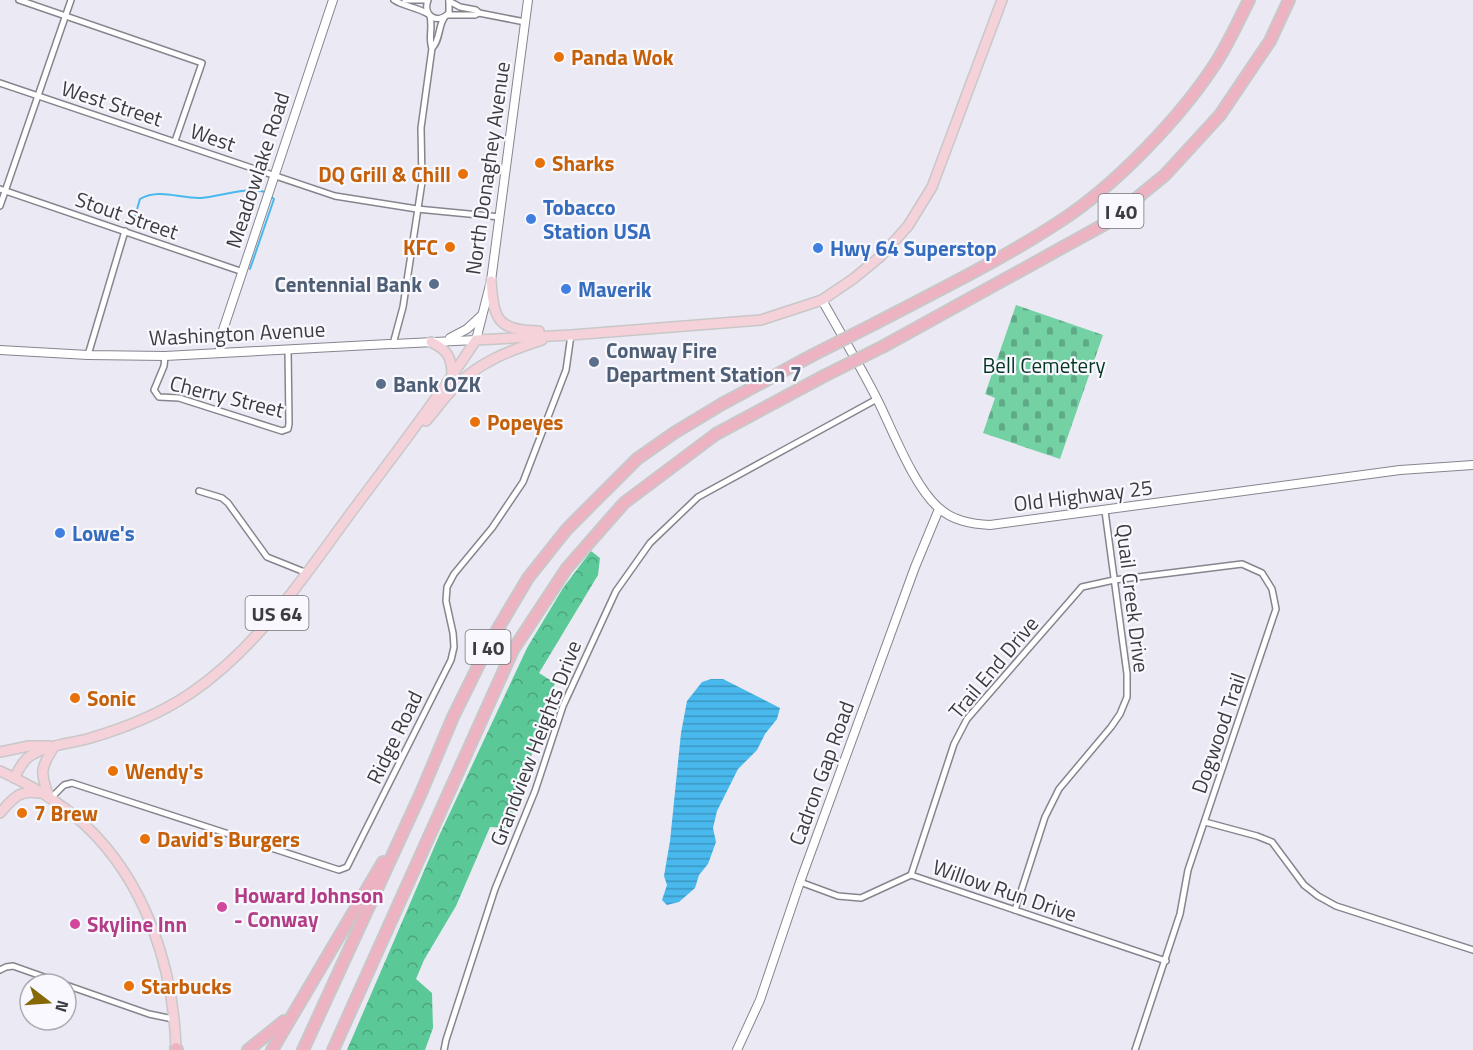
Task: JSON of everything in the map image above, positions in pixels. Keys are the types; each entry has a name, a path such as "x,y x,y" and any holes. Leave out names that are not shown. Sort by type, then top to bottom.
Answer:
{"highway":[{"name":"I 40","path":"303,1050 421,793 453,717 490,642 528,578 567,529 637,459 674,432 1060,222 1103,189 1140,155 1181,108 1217,60 1249,0"},
{"name":"I 40","path":"333,1050 513,650 567,568 624,503 717,434 884,346 1105,224 1165,175 1220,115 1270,41 1289,0"},
{"path":"272,1050 421,793"},
{"path":"248,1050 271,1034 295,1011"}],"main road":[{"path":"476,340 761,320 822,300 854,279 881,256 909,226 932,187 1002,0"},
{"path":"491,281 494,308 498,319 504,324 523,330 571,334"},
{"path":"390,461 452,389 472,370 502,353 541,340 571,334"},
{"name":"US 64","path":"14,778 29,756 108,732 169,706 222,669 250,643 276,614 307,573 476,340"},
{"path":"431,342 443,348 450,356 452,376"},
{"name":"US 64","path":"0,752 28,746 54,747"},
{"path":"50,797 42,773 43,765 54,747"},
{"path":"0,771 50,797 86,826 121,867 152,925 163,961 170,986 176,1049"},
{"path":"0,813 15,796 23,792 34,792 50,797"}],"street":[{"path":"19,0 202,63 176,141"},
{"path":"0,206 2,190 71,0"},
{"name":"Meadowlake Road","path":"220,353 220,339 333,0"},
{"path":"396,0 400,4 417,8 438,19 455,13 476,15 478,13"},
{"path":"391,344 403,307 422,182 421,128 432,48 430,45 432,27 426,0 405,0"},
{"name":"North Donaghey Avenue","path":"476,340 491,281 528,0"},
{"path":"432,48 436,45 440,24 450,7 449,1"},
{"path":"449,1 460,7 476,10 478,13 525,22"},
{"path":"0,83 38,96"},
{"name":"West Street","path":"38,96 176,141"},
{"name":"West","path":"176,141 335,196 417,209 500,217"},
{"name":"Stout Street","path":"2,190 243,272"},
{"path":"88,355 125,231"},
{"name":"Old Highway 25","path":"822,300 877,399 923,491 948,515 970,523 990,525 1400,470 1473,465"},
{"path":"443,341 467,329 484,312"},
{"name":"Ridge Road","path":"50,797 63,784 72,783 339,870 347,867 451,660 454,647 446,601 447,587 454,574 492,528 523,482 566,370 571,334"},
{"name":"Washington Avenue","path":"0,350 165,356 476,340"},
{"name":"Cherry Street","path":"165,356 164,366 154,390 159,397 179,398 282,431 288,429 289,424 288,349"},
{"name":"Grandview Heights Drive","path":"444,1050 495,889 535,790 563,706 616,591 650,543 698,496 877,399"},
{"path":"199,491 222,498 228,503 267,557 307,573"},
{"name":"Cadron Gap Road","path":"737,1050 760,1000 800,882 915,567 939,508"},
{"name":"Quail Creek Drive","path":"1015,910 1045,817 1059,789 1111,727 1127,697 1127,674 1105,511"},
{"name":"Dogwood Trail","path":"1114,580 1242,564 1262,573 1272,589 1276,609 1188,870 1180,914 1166,962 1135,1050"},
{"name":"Trail End Drive","path":"911,875 954,744 967,719 1082,587 1114,580"},
{"path":"1206,822 1272,842 1304,885 1318,897 1336,906 1473,950"},
{"name":"Willow Run Drive","path":"800,882 838,896 861,898 911,875 1166,962"},
{"path":"0,970 13,966 30,972"},
{"path":"78,989 149,1014 173,1018"}],"green space":[{"name":"Bell Cemetery","path":"1016,305 1103,335 1060,459 983,433 995,398 985,394"},
{"path":"591,551 600,558 598,575 539,673 555,683 508,828 490,827 456,906 424,960 416,979 432,993 433,1028 425,1050 347,1050 439,836 527,648 563,588"}],"water":[{"path":"723,679 780,708 777,719 765,734 757,750 738,769 717,811 713,828 716,842 708,864 699,875 695,888 679,902 667,905 662,900 667,885 664,876 687,701 702,682"}],"waterway":[{"path":"133,223 140,199 155,194 201,198 241,191 266,192"},
{"path":"250,269 274,199 270,196"}],"place":[{"name":"Panda Wok","path":"559,57"},
{"name":"Sharks","path":"540,163"},
{"name":"DQ Grill & Chill","path":"463,174"},
{"name":"Tobacco Station USA","path":"531,219"},
{"name":"KFC","path":"450,247"},
{"name":"Hwy 64 Superstop","path":"818,248"},
{"name":"Centennial Bank","path":"434,284"},
{"name":"Maverik","path":"566,289"},
{"name":"Conway Fire Department Station 7","path":"594,362"},
{"name":"Bank OZK","path":"381,384"},
{"name":"Popeyes","path":"475,422"},
{"name":"Lowe's","path":"60,533"},
{"name":"Sonic","path":"75,698"},
{"name":"Wendy's","path":"113,771"},
{"name":"7 Brew","path":"22,813"},
{"name":"David's Burgers","path":"145,839"},
{"name":"Howard Johnson - Conway","path":"222,907"},
{"name":"Skyline Inn","path":"75,924"},
{"name":"Starbucks","path":"129,986"}]}
